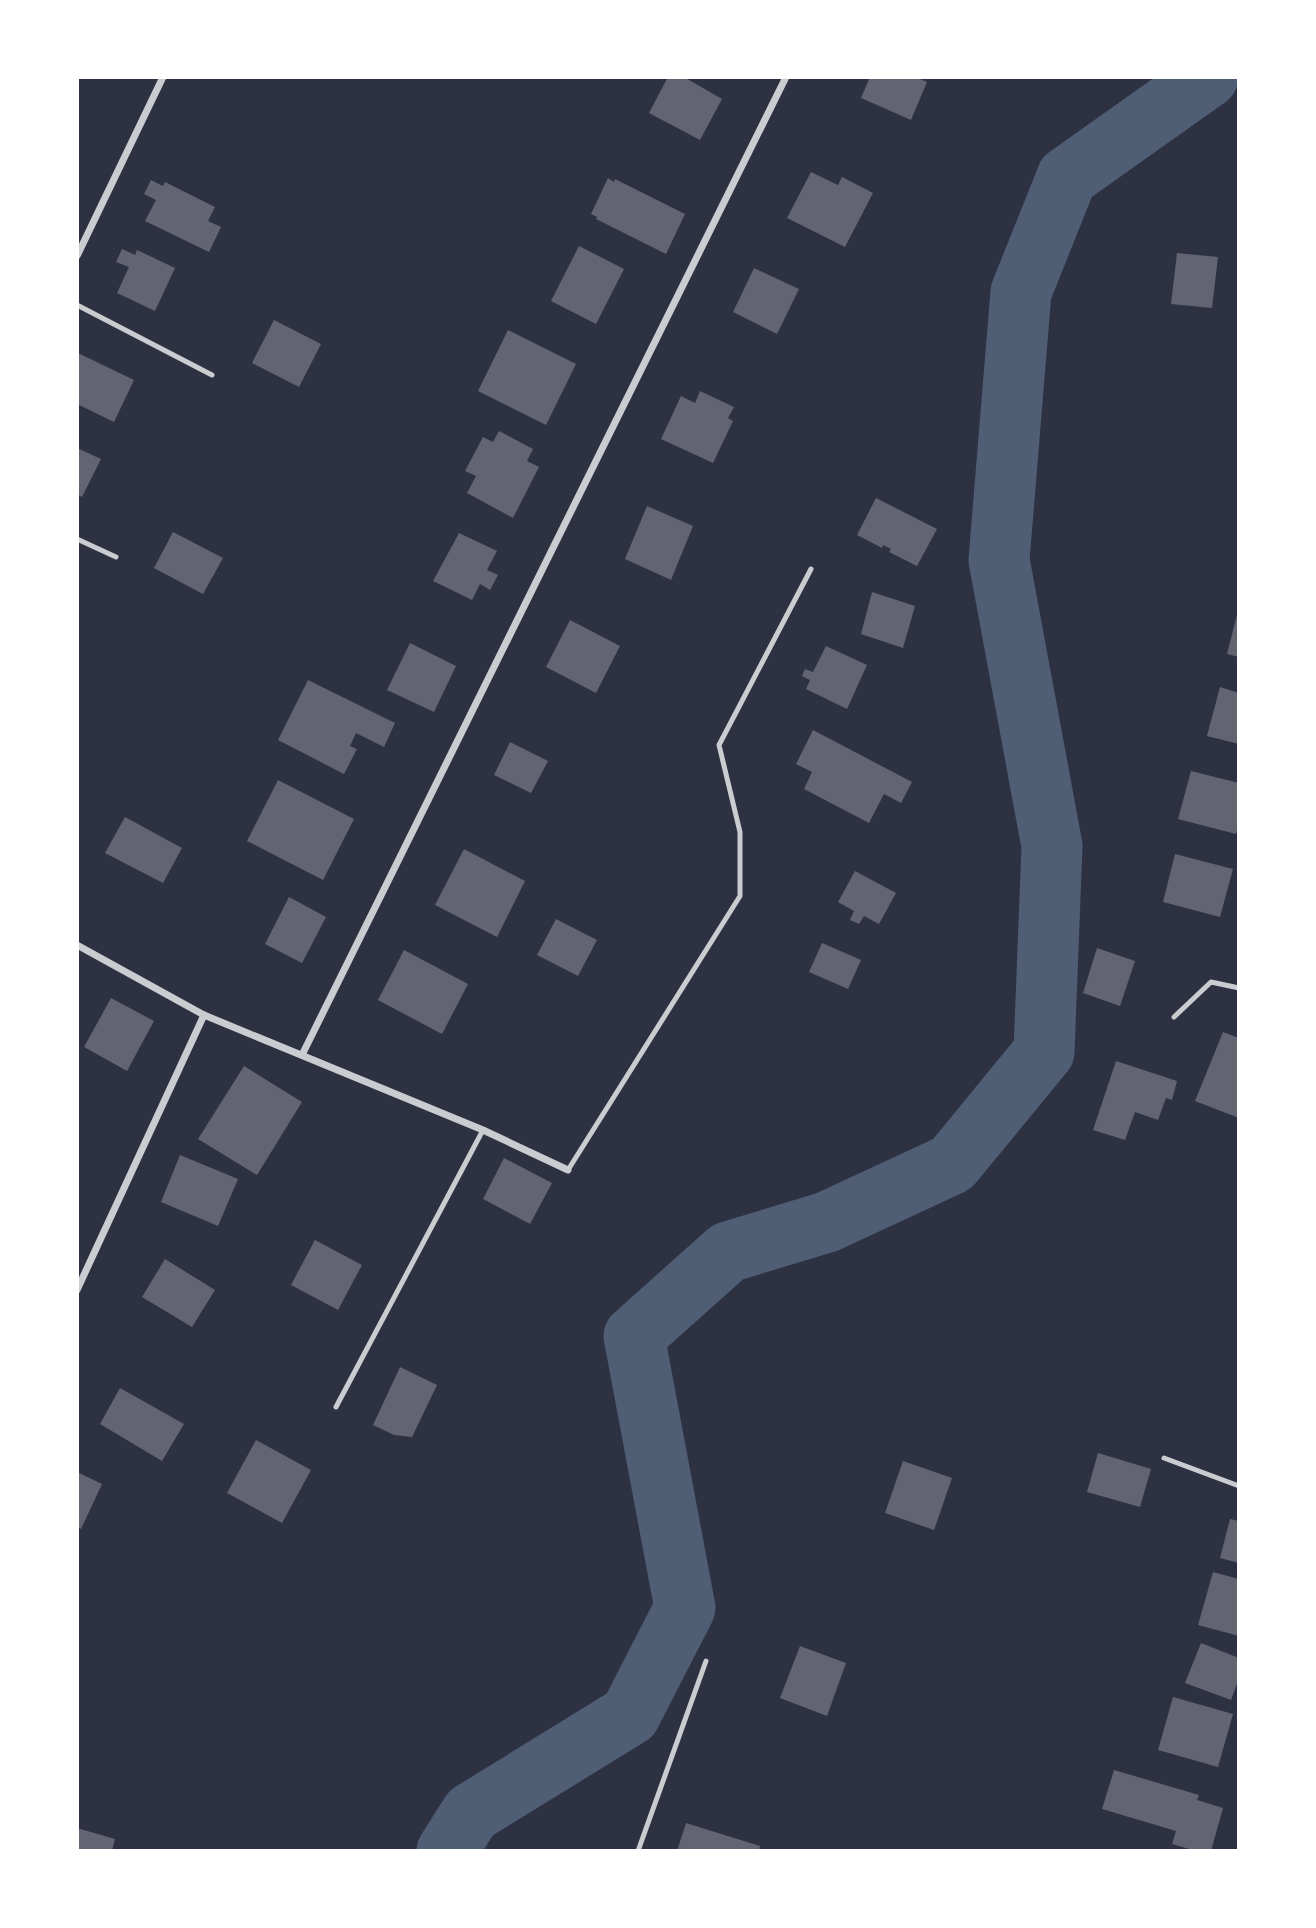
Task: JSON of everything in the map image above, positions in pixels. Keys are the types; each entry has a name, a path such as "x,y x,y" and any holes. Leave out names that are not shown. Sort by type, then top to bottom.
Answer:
{"street":[{"path":"77,256 163,77"},
{"path":"302,1055 786,77"},
{"path":"77,945 204,1015 483,1130 568,1170"},
{"path":"77,1290 204,1015"}],"lane":[{"path":"77,305 212,375"},
{"path":"77,538 116,557"},
{"path":"568,1170 740,896 740,832 719,745 811,569"},
{"path":"1174,1017 1211,982 1239,988"},
{"path":"336,1408 483,1130"},
{"path":"1164,1458 1239,1486"},
{"path":"638,1851 706,1661"}],"building":[{"path":"668,77 684,77 722,99 700,140 649,113"},
{"path":"870,77 915,77 927,82 911,120 861,98"},
{"path":"811,172 838,185 842,177 873,193 845,247 787,218"},
{"path":"608,178 685,214 666,254 591,214"},
{"path":"151,180 163,186 165,182 215,207 208,221 221,227 209,252 145,221 156,200 144,194"},
{"path":"579,246 624,269 596,324 551,301"},
{"path":"122,249 135,255 137,250 175,268 155,311 117,293 129,267 116,262"},
{"path":"1177,253 1218,257 1212,308 1171,304"},
{"path":"754,268 799,289 777,334 733,312"},
{"path":"274,320 321,344 299,387 252,363"},
{"path":"508,330 576,364 546,425 478,391"},
{"path":"78,353 134,380 114,422 77,404"},
{"path":"700,391 734,407 728,418 733,421 713,463 661,439 681,396 695,403"},
{"path":"499,431 533,449 527,461 539,467 513,518 467,493 476,476 465,471 483,437 493,442"},
{"path":"77,448 101,459 82,497 77,494"},
{"path":"876,498 937,529 917,566 889,552 891,549 883,545 882,548 857,535"},
{"path":"647,506 693,526 671,580 625,559"},
{"path":"173,532 223,558 203,594 154,568"},
{"path":"459,533 497,551 487,570 498,575 490,590 480,584 472,600 433,581"},
{"path":"872,592 915,606 903,648 861,634"},
{"path":"1239,611 1239,657 1227,654"},
{"path":"570,620 620,646 596,693 546,667"},
{"path":"410,643 456,666 434,712 387,690"},
{"path":"826,646 867,665 847,709 806,689 810,680 802,676 805,669 813,672"},
{"path":"308,680 395,723 384,747 356,733 350,746 357,749 344,774 278,740"},
{"path":"1220,687 1239,693 1239,744 1207,736"},
{"path":"813,730 912,782 901,803 884,794 869,823 804,789 812,772 796,764"},
{"path":"510,742 548,761 531,793 494,775"},
{"path":"1191,771 1239,783 1239,822 1236,834 1178,819"},
{"path":"278,780 354,819 323,880 247,841"},
{"path":"125,817 182,848 163,883 105,853"},
{"path":"464,849 525,881 497,937 435,905"},
{"path":"1175,854 1233,869 1220,917 1163,902"},
{"path":"855,871 896,893 879,924 864,916 859,924 850,920 854,911 838,902"},
{"path":"289,897 326,917 302,963 265,944"},
{"path":"556,919 597,940 578,976 537,955"},
{"path":"822,943 861,960 848,989 809,972"},
{"path":"1097,948 1135,961 1120,1006 1083,993"},
{"path":"404,950 468,984 442,1034 378,1000"},
{"path":"111,998 154,1021 127,1071 84,1047"},
{"path":"1223,1032 1239,1038 1239,1118 1195,1101"},
{"path":"1116,1061 1177,1081 1172,1100 1166,1098 1158,1120 1135,1112 1125,1140 1093,1130"},
{"path":"244,1066 302,1102 257,1175 198,1139"},
{"path":"180,1155 238,1179 218,1226 161,1202"},
{"path":"504,1158 552,1183 530,1224 483,1199"},
{"path":"315,1240 362,1265 338,1310 291,1285"},
{"path":"165,1259 215,1290 192,1327 142,1297"},
{"path":"400,1367 437,1385 412,1437 394,1435 373,1425"},
{"path":"120,1388 184,1424 162,1461 100,1424"},
{"path":"256,1440 311,1470 282,1523 227,1493"},
{"path":"1098,1453 1151,1469 1140,1507 1087,1492"},
{"path":"903,1461 952,1478 934,1530 885,1513"},
{"path":"77,1472 102,1484 81,1529 77,1527"},
{"path":"1230,1519 1239,1521 1239,1563 1220,1558"},
{"path":"1213,1572 1239,1579 1239,1636 1198,1625"},
{"path":"1201,1643 1239,1658 1239,1678 1231,1700 1185,1683"},
{"path":"800,1646 846,1663 827,1716 780,1698"},
{"path":"1173,1697 1233,1714 1218,1767 1158,1750"},
{"path":"1114,1770 1199,1795 1197,1800 1223,1808 1211,1851 1196,1851 1172,1844 1176,1831 1102,1809"},
{"path":"686,1823 760,1846 759,1851 677,1851"},
{"path":"77,1828 115,1839 112,1851 77,1851"}],"waterway":[{"path":"447,1851 471,1813 630,1715 685,1608 634,1336 728,1252 827,1222 952,1164 1044,1052 1052,846 999,560 1021,292 1067,177 1208,77"}]}
